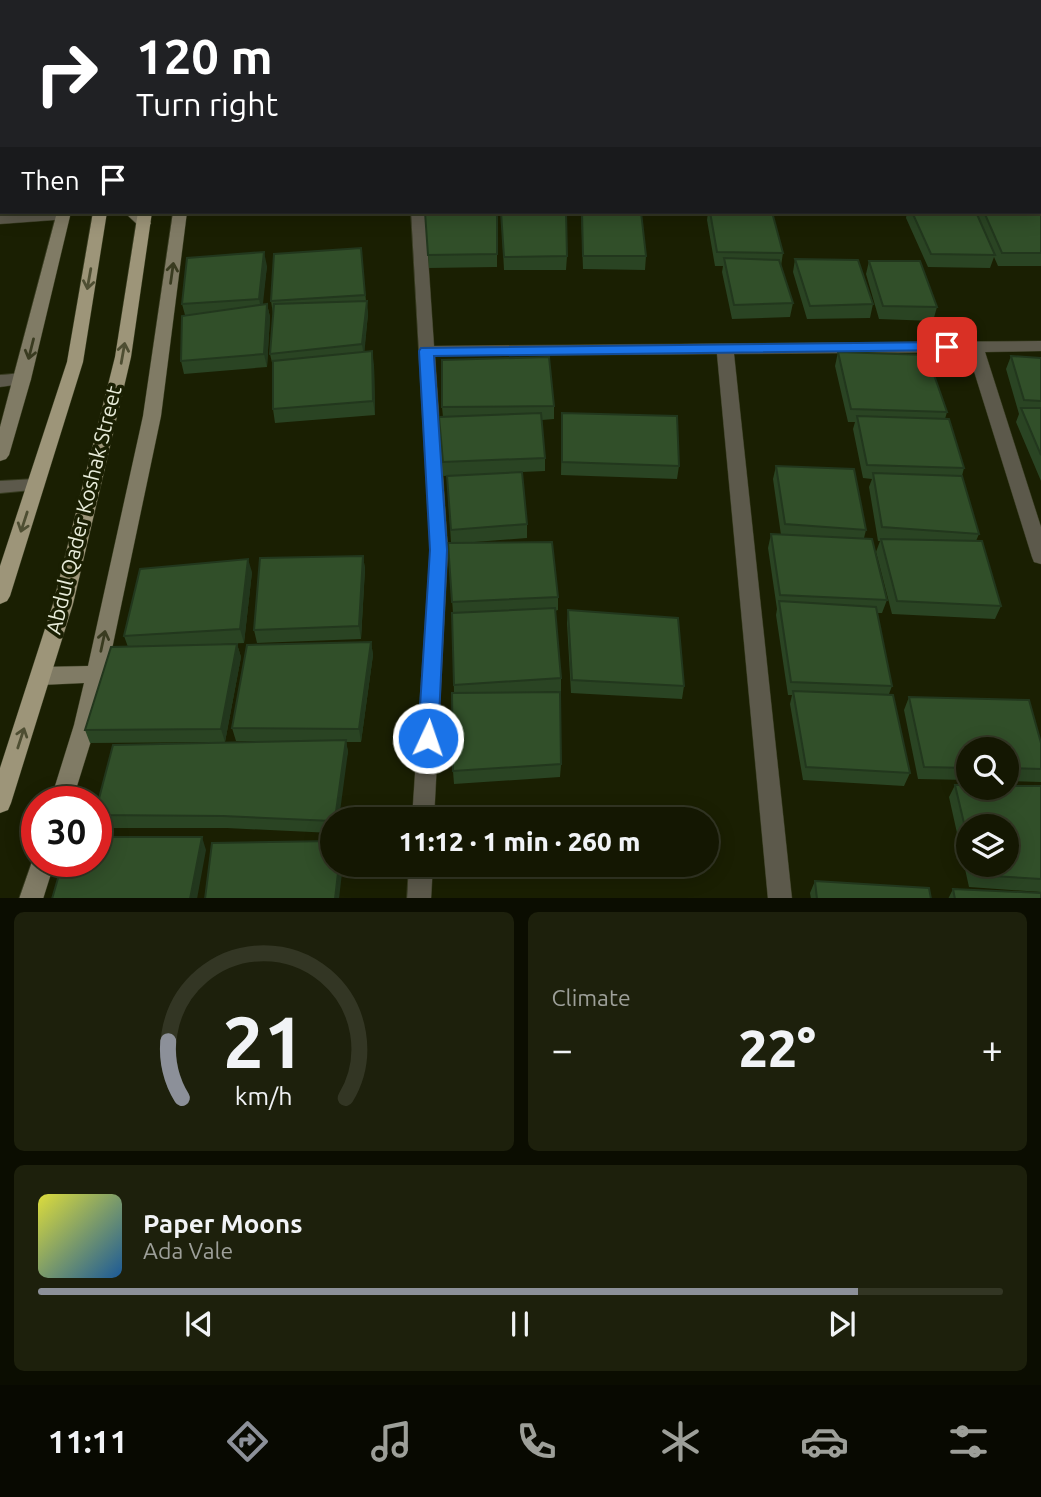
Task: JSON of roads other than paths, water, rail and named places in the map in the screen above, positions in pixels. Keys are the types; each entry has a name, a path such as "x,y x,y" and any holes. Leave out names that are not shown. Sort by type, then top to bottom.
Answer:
{"main road":[{"path":"0,455 23,379 64,214"},
{"path":"0,596 75,362 102,214"},
{"name":"Abdul Qader Koshak Street","path":"66,786 85,725 152,416 180,214"},
{"name":"Abdul Qader Koshak Street","path":"0,803 63,604 123,357 140,216"},
{"path":"41,676 96,674"},
{"path":"31,898 38,877"}],"street":[{"path":"0,220 64,214"},
{"path":"418,214 439,550 424,807"},
{"path":"426,351 1041,346"},
{"path":"975,347 1041,557"},
{"path":"725,349 780,898"},
{"path":"0,381 23,379"},
{"path":"419,898 420,877"}],"lane":[{"path":"0,487 36,485"}]}
